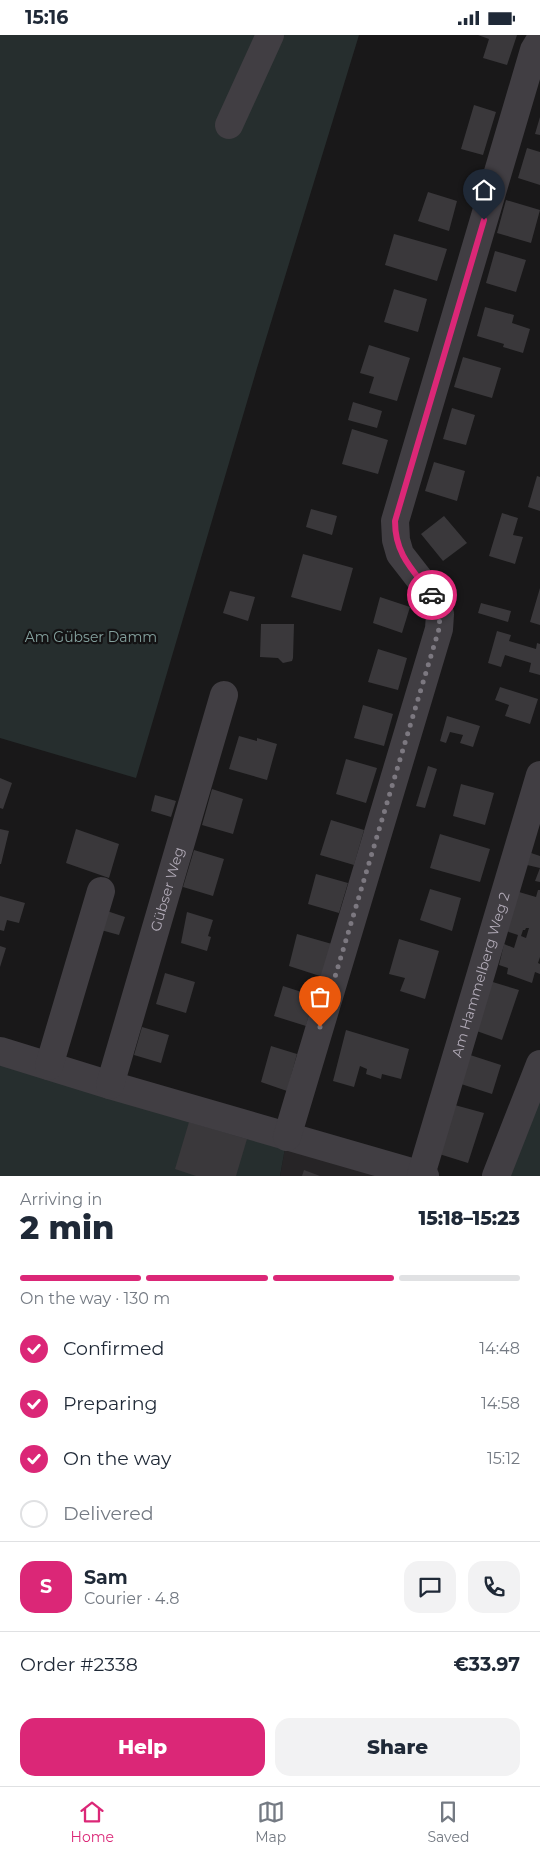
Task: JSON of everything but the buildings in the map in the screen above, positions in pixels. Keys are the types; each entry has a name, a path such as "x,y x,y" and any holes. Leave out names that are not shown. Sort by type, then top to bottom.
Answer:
{"street":[{"path":"229,125 270,35"},
{"path":"288,1137 439,629 440,614 435,599 400,554 396,540 395,521 534,50 540,40"},
{"name":"Gübser Weg","path":"110,1085 224,695"},
{"name":"Am Hammelberg Weg 2","path":"423,1175 540,775"},
{"path":"49,1067 101,891"},
{"path":"0,1051 110,1085 423,1175"},
{"path":"496,1176 540,1063"}],"shaded area":[{"path":"287,1137 425,1176 280,1176"}],"green space":[{"name":"Am Gübser Damm","path":"0,35 359,35 257,368 136,778 0,738"},
{"path":"0,1051 287,1137 280,1176 0,1176"},
{"path":"540,1064 540,1176 496,1176"}],"way so far":[{"path":"320,1027 439,629 440,614 432,595"}],"route":[{"path":"432,595 400,554 396,540 395,521 484,220"}]}
